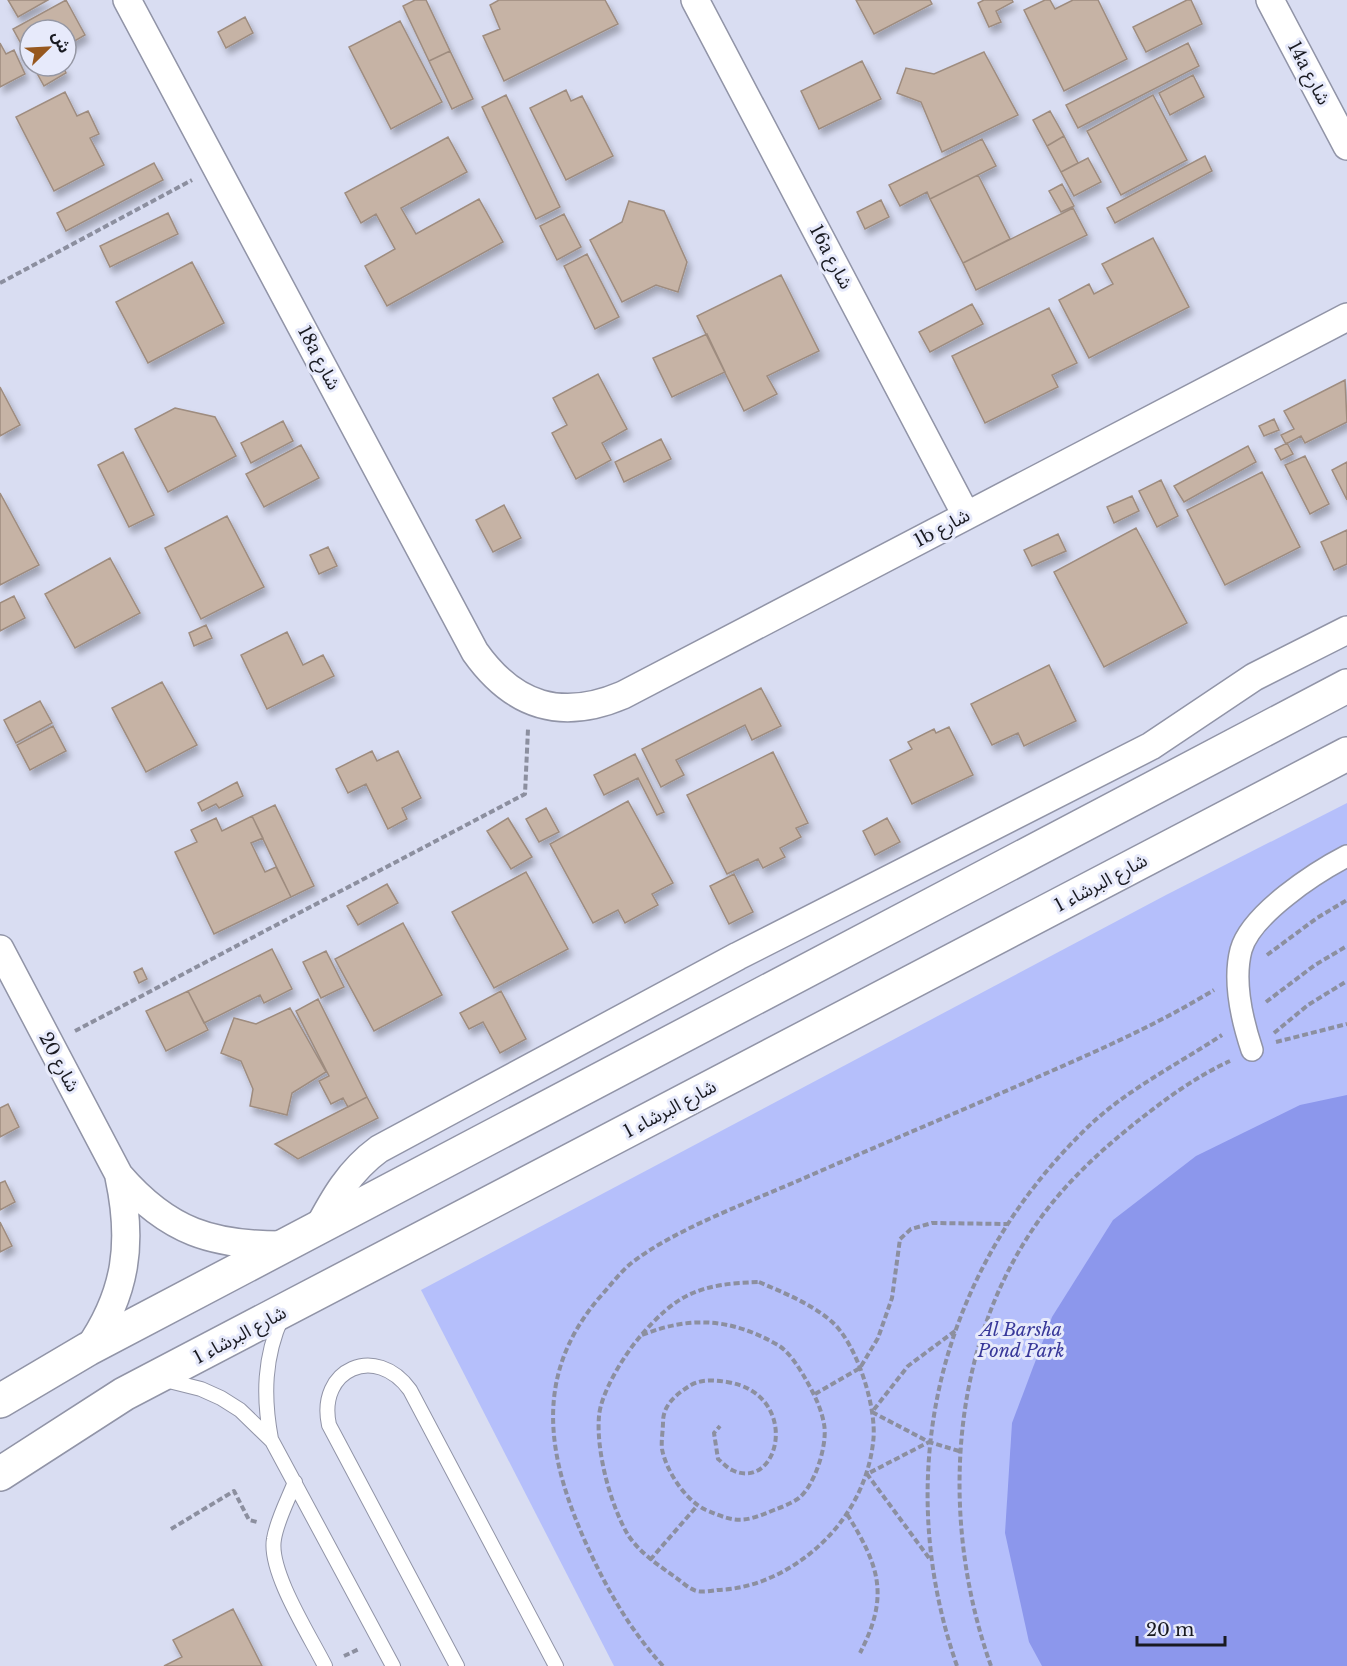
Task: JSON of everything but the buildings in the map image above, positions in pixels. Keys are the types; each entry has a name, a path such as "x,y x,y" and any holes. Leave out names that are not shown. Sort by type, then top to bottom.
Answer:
{"street":[{"name":"18a شارع","path":"127,0 218,166 475,652 489,672 507,689 529,700"},
{"name":"16a شارع","path":"695,0 966,515"},
{"name":"14a شارع","path":"1270,0 1347,146"},
{"name":"1b شارع","path":"529,700 553,707 577,709 601,704 623,695 1347,317"},
{"path":"317,1230 338,1190 350,1174 379,1149 738,956 1125,760 1160,741 1217,700 1254,677 1347,630"},
{"path":"0,1401 88,1349 1347,686"},
{"name":"شارع البرشاء 1","path":"0,1474 124,1394 1347,754"},
{"path":"1252,1050 1242,1022 1239,975 1242,948 1257,925 1288,892 1347,856"},
{"name":"شارع 20","path":"0,949 119,1175 157,1214 181,1227 233,1243 288,1245"},
{"name":"شارع 20","path":"88,1349 113,1306 126,1258 125,1206 119,1175"}],"lane":[{"path":"272,1441 265,1397 266,1374 276,1331 285,1311"},
{"path":"458,1666 329,1425 326,1412 330,1392 341,1376 352,1368 379,1365 392,1370 410,1390 556,1666"},
{"path":"158,1378 180,1382 221,1398 240,1410 272,1441 393,1666"},
{"path":"295,1482 273,1545 276,1568 331,1663"}],"path":[{"path":"0,283 218,166"},
{"path":"50,1044 525,794 529,700"},
{"path":"663,1666 633,1629 602,1577 576,1523 558,1467 552,1439 555,1383 562,1359 585,1314 628,1266 667,1241 741,1206 1108,1046 1179,1010 1239,975 1317,918 1347,900"},
{"path":"957,1666 939,1605 930,1559 927,1492 930,1442 938,1392 956,1331 979,1273 1007,1224 1057,1160 1091,1124 1128,1092 1242,1022 1277,992 1347,946"},
{"path":"1252,1050 1308,1005 1347,981"},
{"path":"991,1666 972,1600 963,1551 959,1451 970,1381 986,1326 1008,1272 1037,1223 1073,1178 1115,1139 1190,1083 1252,1050 1289,1037 1347,1024"},
{"path":"814,1394 860,1368 878,1338 892,1299 900,1239 911,1228 932,1223 1007,1224"},
{"path":"759,1282 803,1301 833,1322 850,1347 860,1368 872,1412 874,1441 867,1474 847,1514 834,1532 812,1552 767,1580 736,1590 695,1591 650,1560 628,1535 601,1459 599,1415 625,1355 661,1312 690,1292 721,1283 759,1282"},
{"path":"641,1335 668,1325 719,1322 778,1344 798,1366 814,1394 825,1425 819,1467 800,1498 759,1516 733,1522 697,1506 676,1481 662,1450 663,1417 675,1395 696,1382 715,1380 737,1383 759,1395 773,1413 777,1440 767,1465 751,1473 733,1470 718,1459 714,1445 714,1433 720,1425"},
{"path":"872,1412 908,1366 956,1331"},
{"path":"872,1412 930,1442 959,1451"},
{"path":"867,1474 930,1442"},
{"path":"867,1474 930,1559"},
{"path":"171,1529 234,1491 249,1520 277,1530"},
{"path":"650,1560 697,1506"},
{"path":"847,1514 872,1556 879,1589 874,1626 860,1653"},
{"path":"331,1663 378,1639"}],"green space":[{"name":"Al Barsha Pond Park","path":"1347,803 1347,1666 614,1666 421,1290 1166,895"}],"shaded area":[{"path":"1347,1095 1347,1666 1042,1666 1029,1642 1005,1533 1012,1423 1052,1317 1113,1220 1196,1156 1300,1105"}]}
